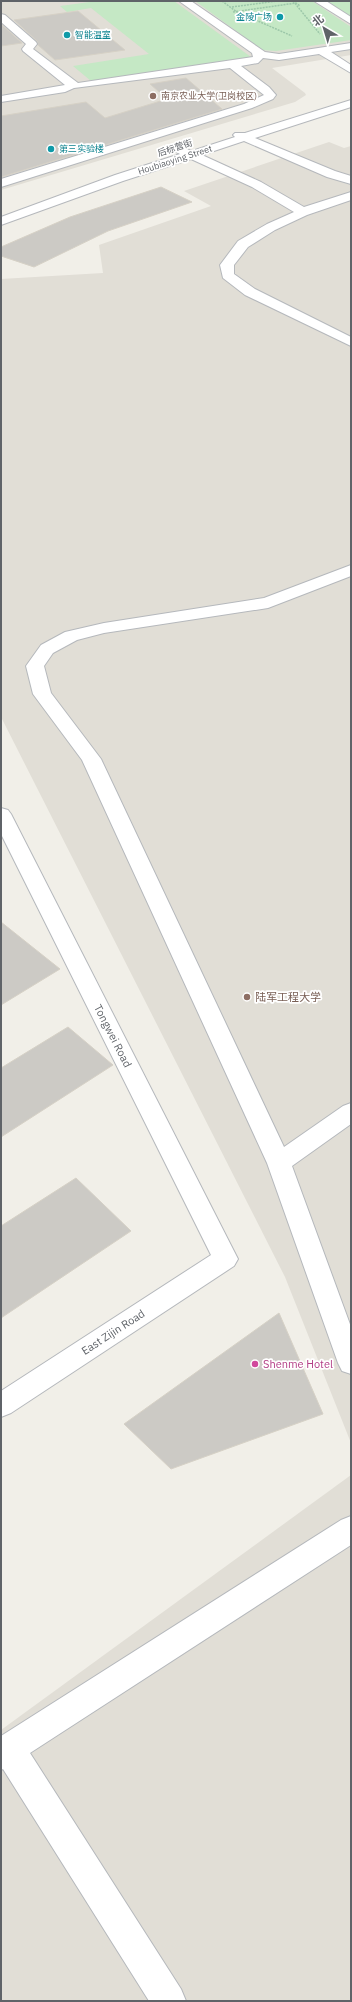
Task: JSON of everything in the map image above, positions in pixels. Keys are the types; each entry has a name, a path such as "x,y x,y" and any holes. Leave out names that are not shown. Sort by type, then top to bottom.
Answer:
{"street":[{"path":"184,1 257,52 268,56 279,57 351,46"},
{"path":"319,1 351,21"},
{"path":"1,17 32,44 27,49 71,84 84,86 255,60 258,56 257,52"},
{"path":"322,51 351,70"},
{"path":"1,183 248,106 269,97 270,95 265,89 232,64"},
{"path":"1,99 65,89 71,84"},
{"path":"293,110 351,92"},
{"name":"Houbiaoying Street","path":"1,221 119,178 351,103"},
{"name":"后标营街","path":"76,181 250,124"},
{"path":"228,130 331,174 351,180"},
{"path":"175,148 249,179 281,197 303,212"},
{"path":"351,196 303,212 271,227 243,244 227,266 228,276 250,292 351,342"},
{"path":"351,570 268,603 104,628 70,636 47,649 35,666 42,694 91,759 279,1163 351,1363"},
{"name":"Tongwei Road","path":"1,814 225,1259"},
{"path":"279,1163 351,1112"},
{"name":"East Zijin Road","path":"1,1405 225,1259"},
{"path":"169,2001 5,1751 351,1530"}],"path":[{"path":"200,12 277,1"},
{"path":"293,1 302,7"},
{"path":"296,3 236,11 296,38"},
{"path":"296,3 324,39"}],"shaded area":[{"name":"南京农业大学(卫岗校区)","path":"1,1 351,1 351,55 272,68 305,93 306,95 295,102 1,190"},
{"name":"陆军工程大学","path":"329,142 344,148 351,146 351,1443 285,1277 1,717 1,279 103,273 99,245 211,206 184,191"},
{"path":"351,1475 351,2001 1,2001 1,1730"}],"green space":[{"path":"97,1 174,1 251,57 91,81 73,66 149,54 91,8 67,12 60,6"},
{"path":"195,1 312,1 351,27 351,40 276,51 262,50"},
{"path":"326,1 351,1 351,17"}],"building":[{"name":"智能温室","path":"78,11 125,50 55,60 14,20"},
{"path":"1,24 22,43 1,46"},
{"name":"第三实验楼","path":"186,78 222,109 1,177 1,116 86,102 105,118 167,99 150,84"},
{"path":"161,187 192,202 108,231 34,267 1,256 1,247 70,217"},
{"path":"1,922 60,969 1,1005"},
{"path":"68,1027 113,1065 1,1137 1,1068"},
{"path":"76,1178 131,1231 1,1318 1,1226"},
{"name":"Shenme Hotel","path":"279,1313 323,1414 171,1469 124,1424"}],"place":[{"name":"金陵广场","path":"280,17"},
{"name":"智能温室","path":"67,35"},
{"name":"南京农业大学(卫岗校区)","path":"153,96"},
{"name":"第三实验楼","path":"51,149"},
{"name":"陆军工程大学","path":"247,997"},
{"name":"Shenme Hotel","path":"255,1364"}]}
